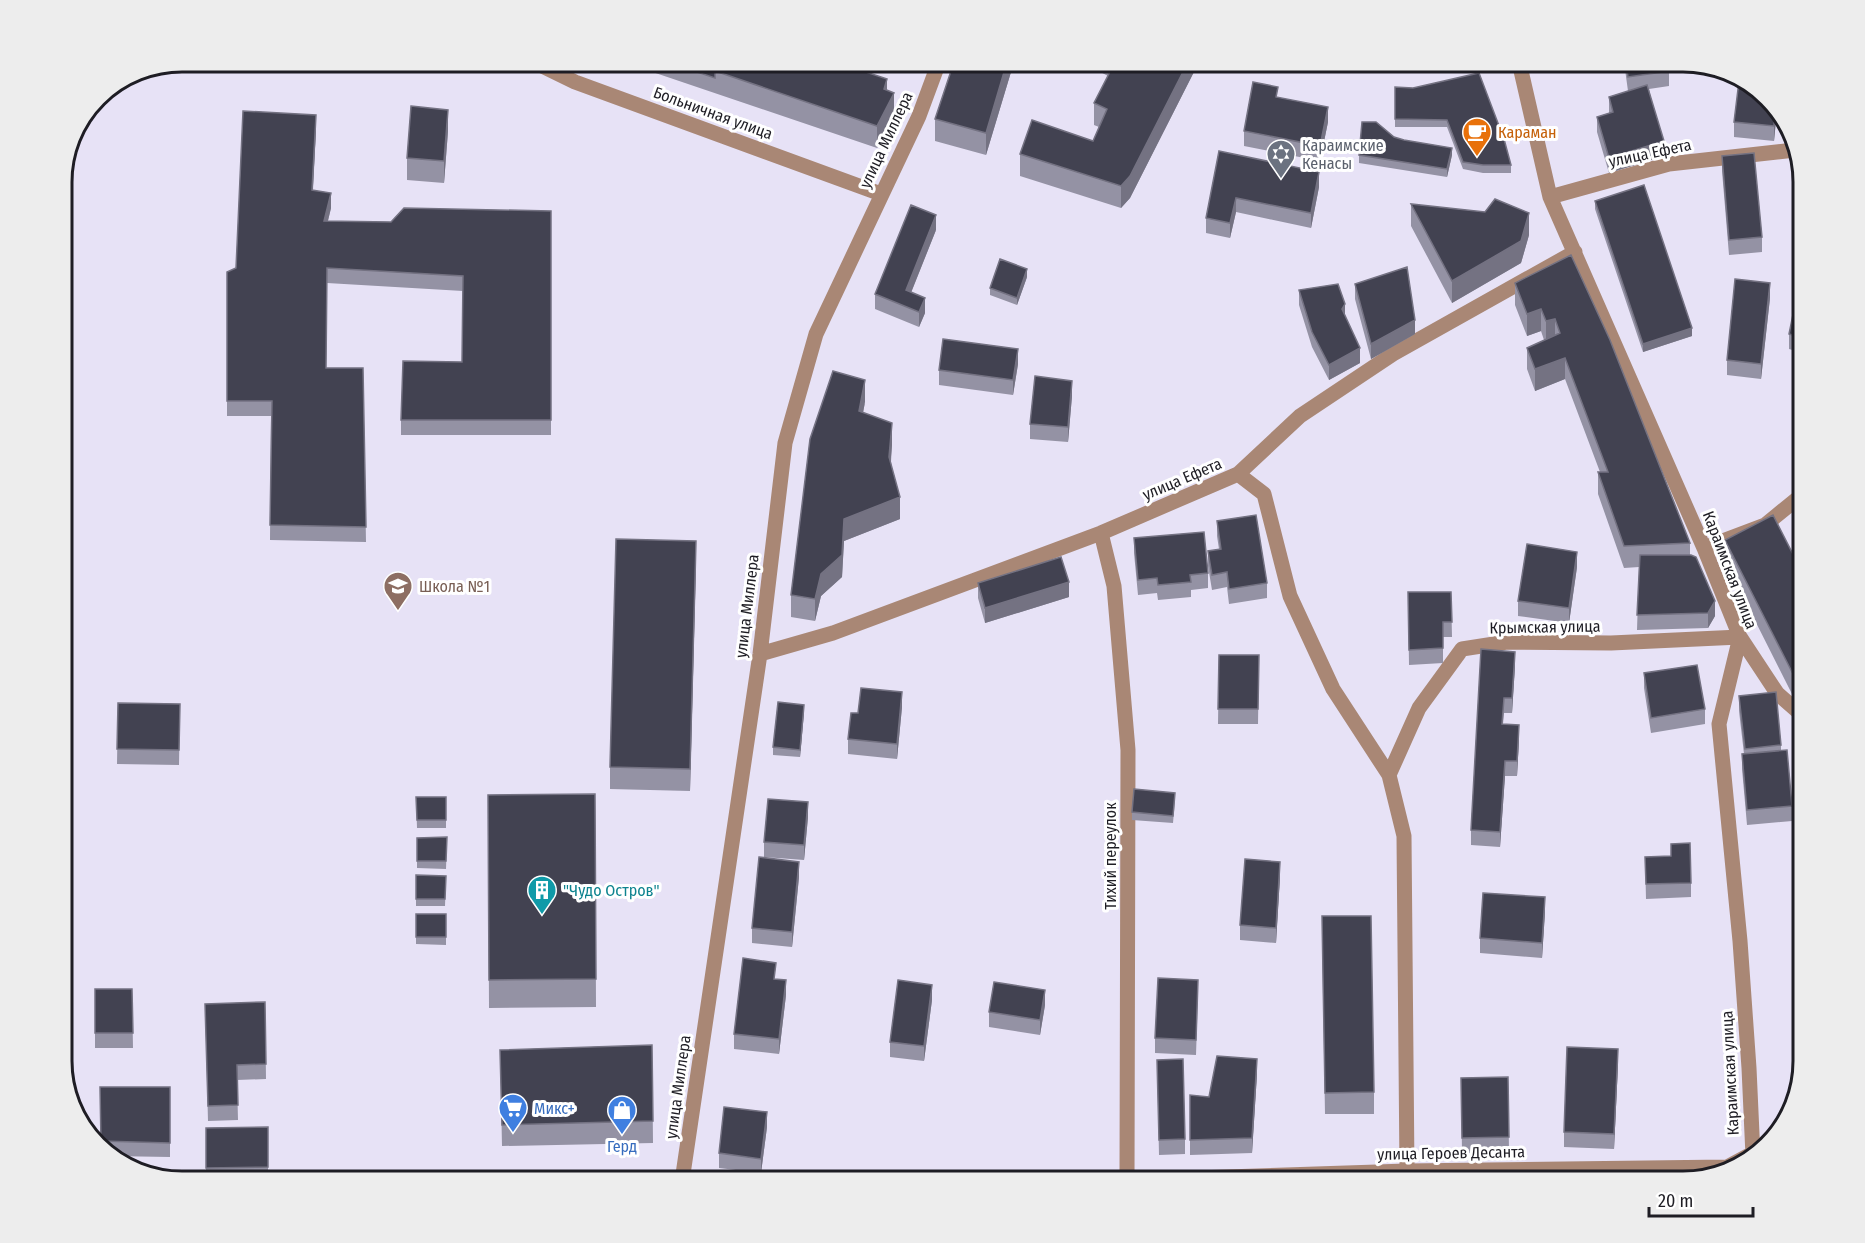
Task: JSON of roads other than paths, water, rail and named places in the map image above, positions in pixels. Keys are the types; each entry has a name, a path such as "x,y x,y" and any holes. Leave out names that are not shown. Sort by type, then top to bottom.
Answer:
{"street":[{"name":"Больничная улица","path":"554,72 575,82 881,194"},
{"name":"улица Миллера","path":"684,1171 760,654 784,443 816,334 919,116 935,72"},
{"name":"Караимская улица","path":"1521,72 1550,196 1704,548 1740,638 1719,724 1740,941 1753,1146"},
{"name":"улица Ефета","path":"1550,196 1669,164 1788,151"},
{"name":"улица Ефета","path":"760,654 833,633 1101,533 1238,474 1300,416 1393,354 1575,252"},
{"path":"1238,474 1264,494 1290,596 1333,689 1389,775 1404,836 1407,1171"},
{"path":"1704,548 1765,525 1793,502"},
{"name":"Тихий переулок","path":"1101,533 1114,586 1128,750 1127,1171"},
{"path":"1740,638 1777,693 1793,707"},
{"name":"Крымская улица","path":"1389,775 1419,708 1462,649 1507,642 1611,643 1740,638"},
{"name":"улица Героев Десанта","path":"1620,1171 1708,1168"}],"place":[{"name":"Караман","path":"1477,158"},
{"name":"Караимские Кенасы","path":"1281,180"},
{"name":"Школа №1","path":"398,612"},
{"name":"\"Чудо Остров\"","path":"542,916"},
{"name":"Микс+","path":"513,1134"},
{"name":"Герд","path":"622,1136"}]}
